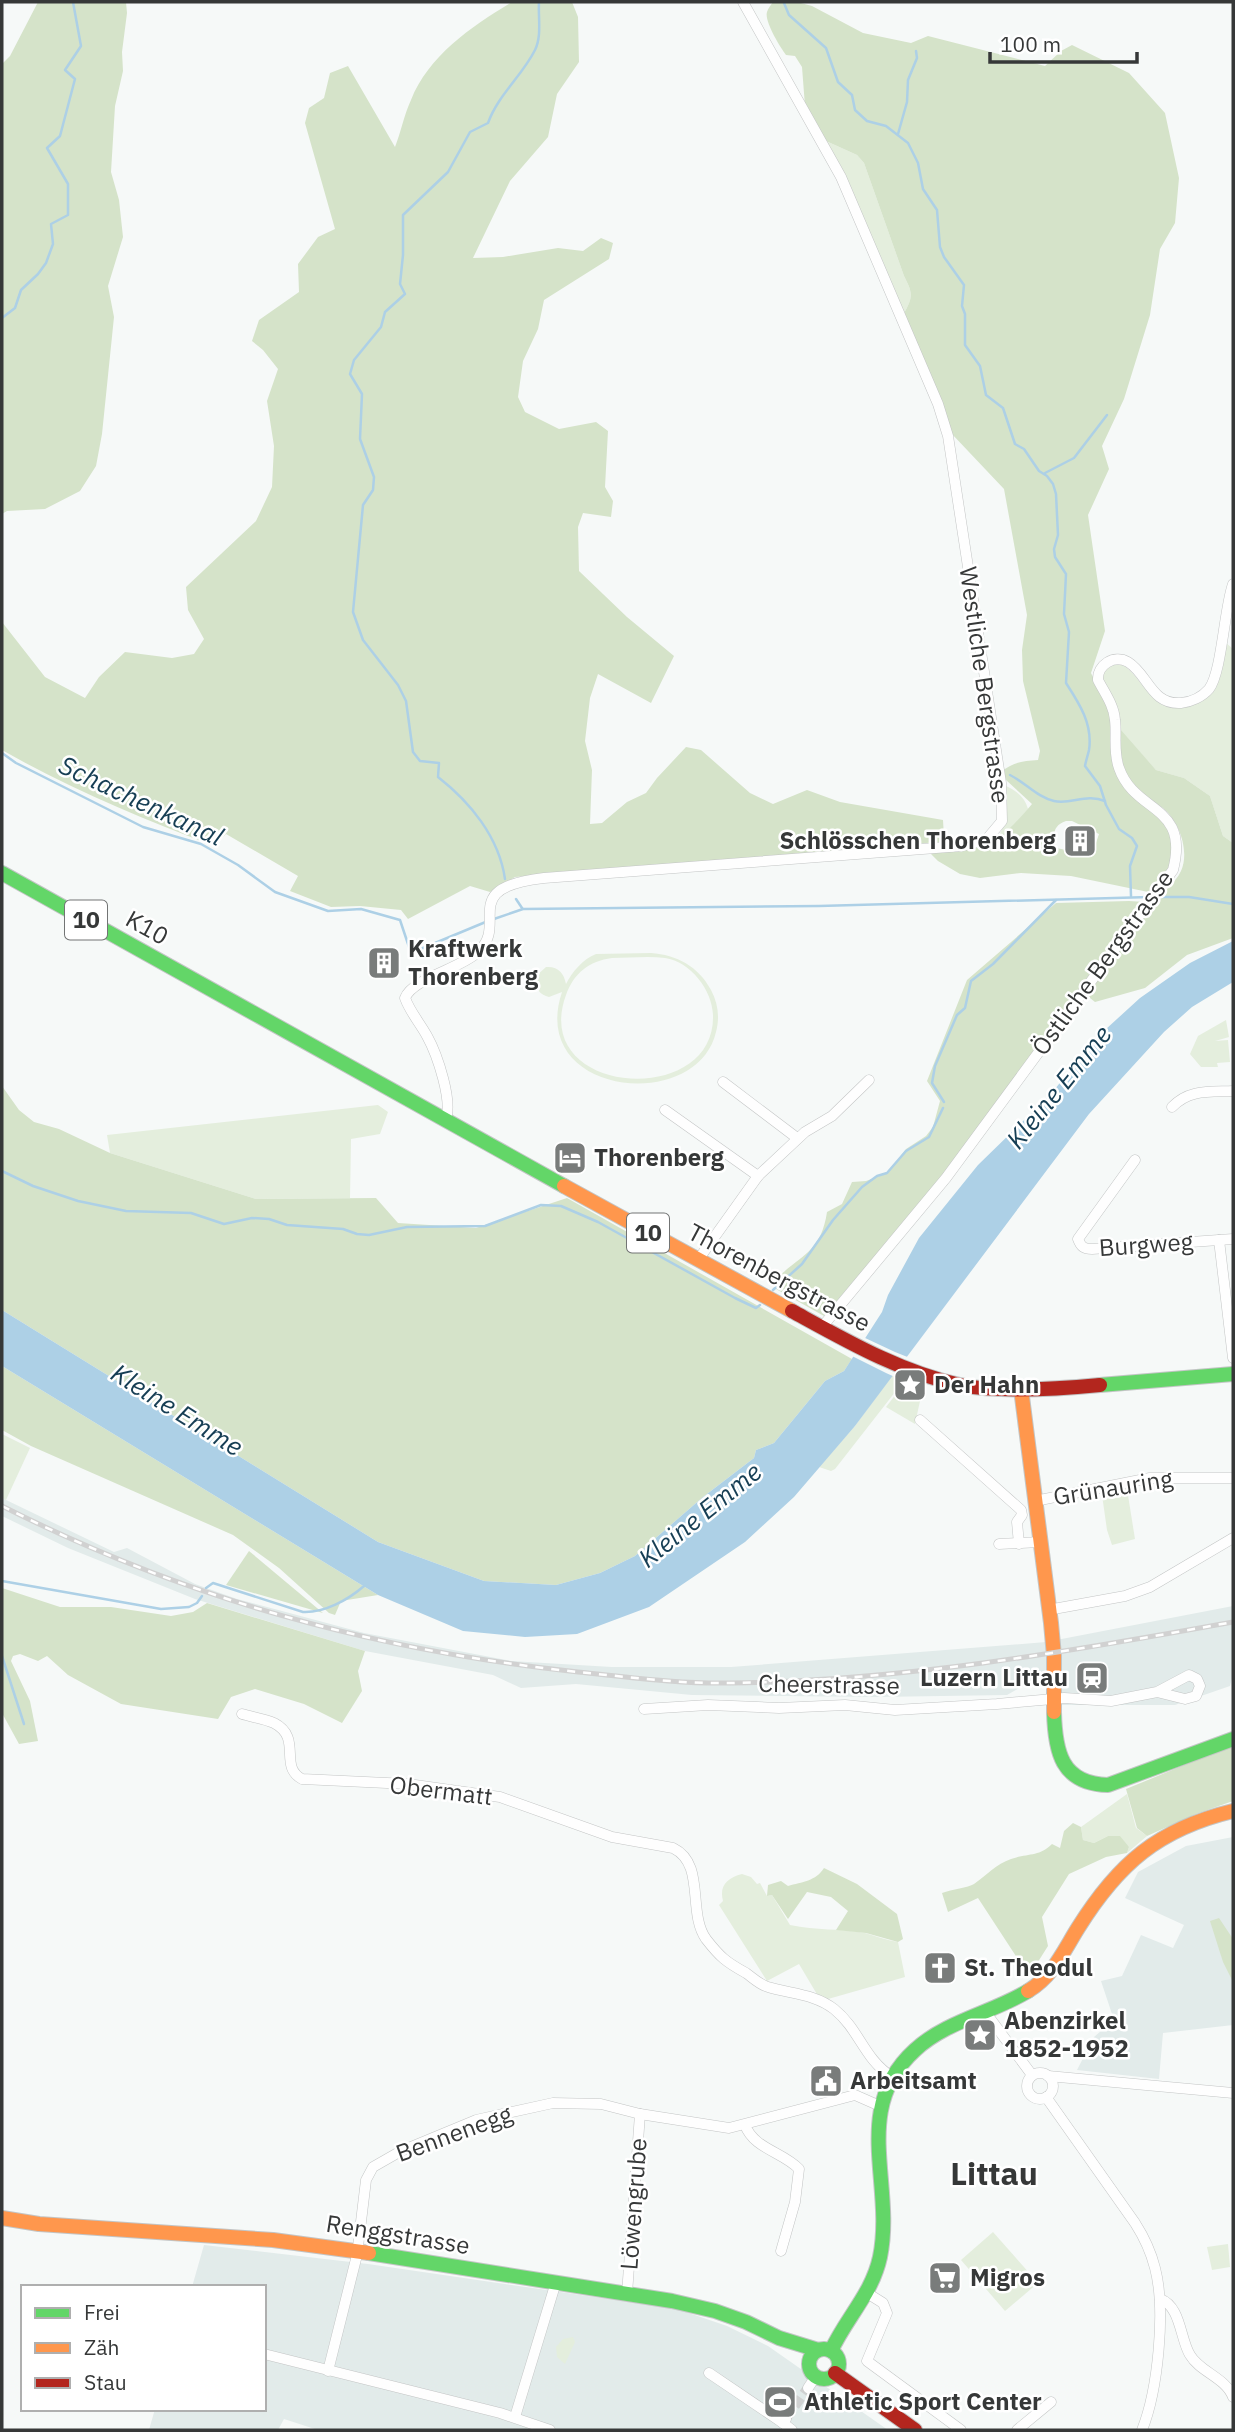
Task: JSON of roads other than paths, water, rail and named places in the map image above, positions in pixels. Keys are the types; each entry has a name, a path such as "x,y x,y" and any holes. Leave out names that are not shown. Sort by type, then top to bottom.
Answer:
{"main road":[{"name":"K10","path":"2,873 233,1002"},
{"name":"Thorenbergstrasse","path":"233,1002 698,1260 847,1340 912,1371 961,1385 1021,1390 1233,1374"},
{"path":"1021,1390 1054,1654 1055,1740 1059,1757 1074,1776 1092,1784 1113,1784 1233,1739"},
{"path":"825,2350 839,2363 835,2373 829,2378 811,2377 810,2357 825,2350 867,2293 877,2270 883,2235 878,2144 880,2106 892,2077 905,2059 928,2039 963,2020 1023,1996 1047,1977 1105,1888 1142,1850 1185,1825 1233,1811"},
{"name":"Renggstrasse","path":"2,2218 39,2224 273,2239 556,2282 715,2311 779,2338 825,2350"},
{"name":"Renggstrasse","path":"779,2338 811,2377"},
{"path":"835,2373 915,2430"}],"street":[{"name":"Westliche Bergstrasse","path":"445,1121 449,1113 448,1103 432,1047 405,998 411,988 453,969 483,948 489,927 490,902 500,890 521,881 962,846 986,840 1002,821 1001,783 948,436 938,404 841,177 743,2"},
{"name":"Östliche Bergstrasse","path":"822,1327 946,1178 1173,870 1177,855 1175,835 1163,815 1127,784 1119,768 1115,751 1114,713 1097,675 1109,661 1123,660 1134,667 1148,687 1166,701 1182,703 1199,697 1213,682 1233,584"},
{"path":"698,1260 758,1176 797,1138 813,1125 832,1116 869,1080"},
{"path":"723,1082 797,1138"},
{"path":"1172,1107 1180,1098 1190,1093 1233,1091"},
{"path":"665,1110 758,1176"},
{"name":"Burgweg","path":"1136,1160 1078,1239 1080,1246 1093,1249 1233,1238"},
{"path":"1219,1240 1233,1358"},
{"path":"920,1420 1021,1510 1022,1515 1017,1522 1019,1544"},
{"name":"Grünauring","path":"1035,1501 1150,1478 1233,1478"},
{"path":"1048,1610 1125,1596 1150,1587 1233,1538"},
{"path":"999,1544 1040,1542"},
{"name":"Cheerstrasse","path":"643,1709 708,1705 779,1708 845,1705 895,1710 1056,1699 1111,1701 1157,1692"},
{"name":"Obermatt","path":"242,1714 275,1724 286,1733 291,1742 289,1759 293,1772 302,1779 408,1784 500,1797 612,1837 673,1848 687,1858 691,1868 699,1926 725,1961 767,1987 804,1995 833,2008 856,2034 877,2068 892,2077"},
{"path":"985,2013 1032,2076"},
{"path":"1064,2078 1046,2097 1038,2098 1031,2094 1028,2082 1032,2076 1039,2073 1048,2076 1060,2075 1064,2078 1233,2094"},
{"path":"1048,2076 1053,2087"},
{"name":"Bennenegg","path":"328,2371 358,2251 366,2180 373,2167 393,2155 476,2120 553,2103 591,2102 721,2127 745,2125 855,2095 880,2106"},
{"path":"1046,2097 1129,2214 1144,2238 1155,2267 1160,2299 1156,2380 1142,2430"},
{"name":"Löwengrube","path":"627,2294 640,2113"},
{"path":"745,2125 755,2140 799,2169 796,2202 781,2251"},
{"path":"515,2417 556,2282"},
{"path":"867,2293 881,2301 887,2313 867,2361 961,2430"},
{"path":"1160,2299 1167,2301 1173,2309 1182,2339 1191,2357 1233,2394"},
{"path":"266,2355 515,2417 550,2430"},
{"path":"709,2373 785,2421 792,2430"},
{"path":"1017,2430 1051,2402"}],"water":[{"name":"Kleine Emme","path":"1233,941 1233,982 1192,1007 1164,1032 1089,1114 855,1426 794,1497 745,1542 649,1607 577,1634 525,1637 463,1631 378,1595 2,1366 2,1310 378,1542 484,1581 556,1585 600,1573 635,1556 703,1497 754,1458 756,1450 774,1443 825,1381 844,1371 882,1312 888,1295 919,1238 978,1165 1051,1094 1094,1040 1140,998 1190,963"}],"waterway":[{"path":"2,318 15,308 21,290 46,263 53,244 51,224 68,215 68,184 47,148 60,136 75,79 65,70 81,46 73,2"},
{"path":"505,879 490,835 472,809 438,777 439,763 420,761 413,752 406,701 398,685 363,640 353,612 363,505 373,490 374,477 360,439 362,394 350,374 354,360 381,327 385,312 405,294 400,284 403,215 448,172 470,132 488,123 498,103 530,59 538,39 539,2"},
{"path":"784,3 789,15 826,48 838,82 852,95 855,110 867,121 886,126 908,143 918,163 923,189 937,210 940,247 964,285 962,306 965,314 965,345 980,366 986,395 1003,408 1015,444 1024,449 1039,471 1053,484 1058,535 1055,557 1066,574 1064,614 1069,632 1066,683 1080,706 1089,731 1089,750 1085,766 1100,786 1106,805 1119,829 1132,838 1137,846 1130,866 1131,896"},
{"path":"898,134 907,102 908,80 917,58 916,51"},
{"path":"1045,473 1074,458 1107,415"},
{"name":"Schachenkanal","path":"2,753 16,763 143,827 201,844 238,865 275,892 328,911 361,909 400,920 411,953 488,921"},
{"path":"1010,775 1054,801 1091,798 1105,801"},
{"path":"494,919 523,909 819,906 1150,897"},
{"path":"1157,897 1189,897 1233,904"},
{"path":"516,899 522,908"},
{"path":"944,1102 932,1083 935,1066 957,1015 965,1008 971,981 993,964 1056,900"},
{"path":"773,1290 802,1264 833,1220 862,1187 877,1176 887,1173 906,1151 929,1137 943,1108"},
{"path":"2,1171 33,1186 78,1201 126,1211 191,1213 224,1224 252,1218 269,1219 287,1225 343,1229 369,1235 407,1227 485,1226 541,1205 561,1206 598,1222 735,1298 756,1308 760,1305"},
{"path":"2,1581 161,1609 189,1607 197,1603 202,1596"},
{"path":"206,1588 213,1583 303,1612 311,1612 335,1605 364,1586"},
{"path":"2,1656 24,1724"}],"tunnel":[{"path":"786,2418 808,2388"}],"railway":[{"path":"2,1506 141,1568 282,1616 427,1650 654,1680 711,1683 794,1681 920,1671 1046,1654 1233,1622"}],"place":[{"name":"Schlösschen Thorenberg","path":"1080,841"},
{"name":"Kraftwerk Thorenberg","path":"384,963"},
{"name":"Thorenberg","path":"570,1158"},
{"name":"Der Hahn","path":"910,1385"},
{"name":"Luzern Littau","path":"1092,1678"},
{"name":"St. Theodul","path":"940,1968"},
{"name":"Abenzirkel 1852-1952","path":"980,2035"},
{"name":"Arbeitsamt","path":"826,2081"},
{"name":"Migros","path":"945,2278"},
{"name":"Athletic Sport Center","path":"780,2402"}],"district":[{"name":"Littau","path":"994,2174"}]}
